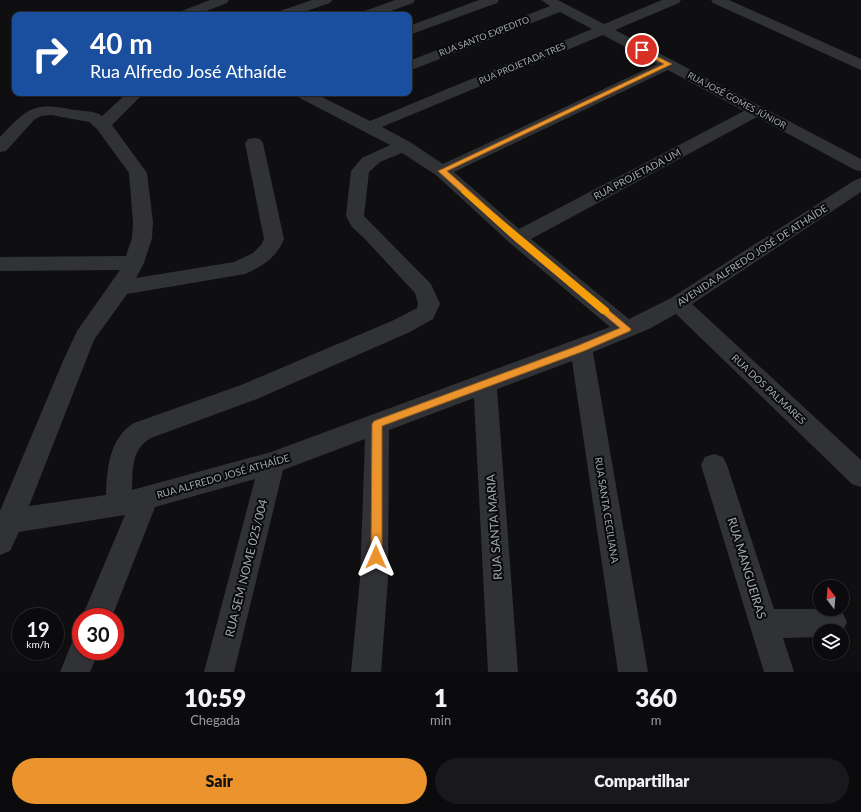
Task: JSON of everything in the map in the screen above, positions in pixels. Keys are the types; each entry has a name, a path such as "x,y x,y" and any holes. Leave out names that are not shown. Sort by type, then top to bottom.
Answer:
{"street":[{"path":"177,12 222,0"},
{"path":"291,12 325,0"},
{"path":"375,12 408,0"},
{"path":"412,30 492,0"},
{"name":"RUA PROJETADA TRES","path":"369,126 674,0"},
{"path":"718,0 861,65"},
{"name":"RUA JOSÉ GOMES JÚNIOR","path":"554,3 861,166"},
{"name":"RUA SANTO EXPEDITO","path":"412,65 554,3"},
{"path":"442,171 669,64"},
{"path":"103,125 133,96"},
{"path":"315,96 328,99 442,171 517,238 634,326"},
{"path":"0,147 28,117 42,111 51,110 94,118 103,125 138,173 143,222 142,238 134,262 120,288 85,337 79,349 3,529"},
{"name":"RUA PROJETADA UM","path":"517,238 758,110"},
{"path":"120,288 238,269 254,263 271,249 274,239 254,143"},
{"path":"119,505 122,463 126,449 130,440 142,431 235,398 402,326 422,316 430,308 430,299 424,289 371,233 359,223 355,216 360,171 371,160 404,146"},
{"name":"AVENIDA ALFREDO JOSÉ DE ATHAÍDE","path":"634,326 678,303 861,184"},
{"path":"0,264 134,262"},
{"name":"RUA DOS PALMARES","path":"678,303 861,476"},
{"name":"RUA ALFREDO JOSÉ ATHAÍDE","path":"3,529 145,499 272,463 485,382 581,348 634,326"},
{"name":"RUA SANTA CECILIANA","path":"581,348 633,672"},
{"name":"RUA SANTA MARIA","path":"485,382 503,672"},
{"path":"366,672 371,635 376,557 377,424"},
{"name":"RUA SEM NOME 025/004","path":"219,672 272,463"},
{"name":"RUA MANGUEIRAS","path":"714,465 779,672"},
{"path":"101,608 145,499"},
{"path":"764,624 832,622"},
{"path":"75,672 80,660"}],"slow traffic":[{"path":"465,192 517,238 606,312"}],"route":[{"path":"376,557 377,424 485,382 581,348 627,329 517,238 442,171 669,64 642,50"}]}
